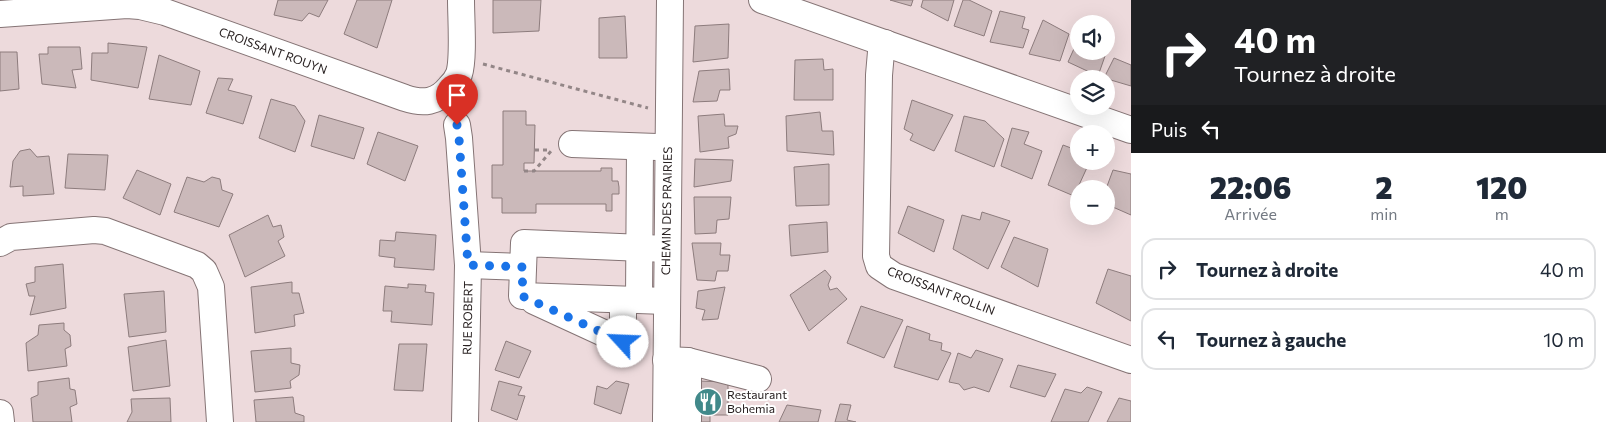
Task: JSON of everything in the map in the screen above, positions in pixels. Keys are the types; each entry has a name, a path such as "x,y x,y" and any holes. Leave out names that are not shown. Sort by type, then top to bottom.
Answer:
{"street":[{"name":"CROISSANT ROUYN","path":"0,14 112,6 140,6 165,12 405,98 424,102 440,98 450,88 459,74 461,0"},
{"name":"CHEMIN DES PRAIRIES","path":"666,420 677,361 666,301 670,0"},
{"path":"762,0 1131,130"},
{"name":"CROISSANT ROLLIN","path":"885,43 881,52 878,75 876,256 879,266 894,276 1131,360"},
{"name":"RUE ROBERT","path":"457,125 468,265 465,422"},
{"path":"562,147 668,148"},
{"path":"522,296 623,342 639,247 640,147"},
{"path":"0,243 11,237 94,230 105,231 197,265 204,271 210,287 220,422"},
{"path":"522,296 524,243 666,249"},
{"path":"468,265 523,267"},
{"path":"522,296 666,301"},
{"path":"677,361 758,379"},
{"path":"0,412 1,422"}],"path":[{"path":"475,62 651,108"},
{"path":"524,171 534,171 562,147"}],"building":[{"path":"278,0 328,0 319,17 309,13 302,21 274,15"},
{"path":"357,0 392,0 377,48 344,34"},
{"path":"493,0 541,0 539,31 493,33"},
{"path":"890,0 913,0 911,6"},
{"path":"923,0 954,0 948,21 921,7"},
{"path":"963,0 969,0 992,11 984,36 954,26"},
{"path":"1000,11 1025,17 1022,28 1029,30 1023,48 990,42"},
{"path":"625,16 627,58 599,58 599,18"},
{"path":"1043,20 1069,34 1060,61 1029,54"},
{"path":"729,24 728,58 693,62 695,26"},
{"path":"108,43 147,47 138,88 91,80 92,53 108,53"},
{"path":"48,47 80,47 82,69 72,70 76,88 42,84 39,54 48,54"},
{"path":"0,52 17,52 19,89 0,91"},
{"path":"159,55 200,71 191,105 149,99"},
{"path":"1070,58 1070,60 1104,60 1100,70 1085,70 1068,62"},
{"path":"1115,58 1131,65 1131,86 1115,81 1115,70 1108,70"},
{"path":"823,59 824,70 833,69 833,100 794,100 795,60"},
{"path":"729,69 730,90 720,90 717,101 693,102 699,71"},
{"path":"218,78 233,79 228,90 252,96 243,124 206,113"},
{"path":"271,99 295,106 305,121 295,152 259,138"},
{"path":"912,100 953,115 934,151 910,140 913,134 904,129"},
{"path":"503,111 526,111 526,125 535,125 534,163 524,163 524,171 601,171 601,168 612,168 612,181 618,181 619,194 612,194 612,211 606,211 606,204 536,204 536,213 502,213 502,198 492,198 492,165 503,165"},
{"path":"820,112 822,131 833,131 834,155 787,151 786,116"},
{"path":"724,114 725,126 738,126 736,134 728,137 729,148 700,152 698,116"},
{"path":"319,115 364,128 354,159 311,146"},
{"path":"964,116 985,121 1004,139 994,167 955,151"},
{"path":"1012,128 1029,132 1024,144 1042,151 1032,179 1001,166"},
{"path":"378,132 418,146 405,181 367,164"},
{"path":"1063,145 1070,148 1070,170 1086,170 1081,180 1070,180 1070,194 1048,185"},
{"path":"30,149 37,157 49,156 54,194 23,196 23,186 10,187 13,161 20,151"},
{"path":"68,154 108,155 105,190 65,188"},
{"path":"695,159 733,160 731,181 694,187"},
{"path":"829,164 829,205 796,206 794,167"},
{"path":"137,170 171,184 160,215 123,198"},
{"path":"1113,170 1131,174 1131,215 1115,208 1115,180 1109,180"},
{"path":"187,177 204,182 212,177 220,179 222,190 233,194 219,227 174,212"},
{"path":"694,197 731,197 729,219 717,220 716,233 695,234"},
{"path":"908,206 944,220 934,252 898,233"},
{"path":"982,212 1010,221 988,269 953,249 962,215 980,220"},
{"path":"268,215 273,227 281,225 284,237 278,241 285,256 245,277 229,235"},
{"path":"827,222 828,252 791,256 789,225"},
{"path":"396,232 436,235 434,270 394,267 395,258 379,256 380,240 395,241"},
{"path":"1014,237 1048,249 1038,287 1001,267"},
{"path":"692,243 721,243 720,255 730,255 728,271 717,271 715,281 697,280"},
{"path":"63,264 66,308 30,315 35,296 29,296 26,284 35,282 35,267"},
{"path":"1108,269 1131,276 1131,321 1096,303"},
{"path":"825,270 831,277 828,285 830,290 837,288 847,299 809,331 790,295"},
{"path":"292,282 292,293 299,293 304,313 294,315 295,326 255,333 251,287"},
{"path":"408,284 426,285 425,292 434,293 432,325 391,322 392,311 383,311 385,286 408,288"},
{"path":"725,287 718,319 702,320 705,310 696,308 698,291"},
{"path":"164,291 166,332 129,337 124,294"},
{"path":"861,306 903,320 884,358 847,343"},
{"path":"64,323 64,330 70,335 71,346 65,349 67,366 28,371 26,343 38,335 39,325"},
{"path":"907,326 930,334 929,340 942,343 941,350 951,353 938,380 894,367"},
{"path":"166,340 170,386 133,391 128,347"},
{"path":"506,341 531,351 519,378 495,370"},
{"path":"399,344 427,344 423,391 394,390"},
{"path":"291,348 291,363 300,365 299,375 290,381 291,388 255,392 251,351"},
{"path":"976,350 1003,359 989,392 974,387 964,390 959,384 949,382 958,353 971,358"},
{"path":"1018,365 1056,374 1045,397 1010,387"},
{"path":"69,378 70,389 75,390 77,404 70,407 72,422 33,422 31,398 38,395 38,382"},
{"path":"499,381 522,387 518,395 525,396 517,420 491,410"},
{"path":"616,381 629,384 621,414 594,404 597,386 607,389"},
{"path":"698,381 728,382 728,415 710,415 710,422 698,422"},
{"path":"1087,387 1102,392 1088,422 1051,422 1065,389 1081,393"},
{"path":"293,397 295,413 304,416 304,422 256,422 254,400"},
{"path":"170,398 171,422 127,422 132,412 131,399"},
{"path":"1119,398 1131,401 1131,422 1107,422"},
{"path":"840,404 851,405 847,420 856,422 835,422"},
{"path":"787,405 821,410 818,422 779,422"}],"place":[{"name":"Restaurant Bohemia","path":"708,402"}],"route":[{"path":"457,125 468,265 523,267 522,296 623,342"}]}
